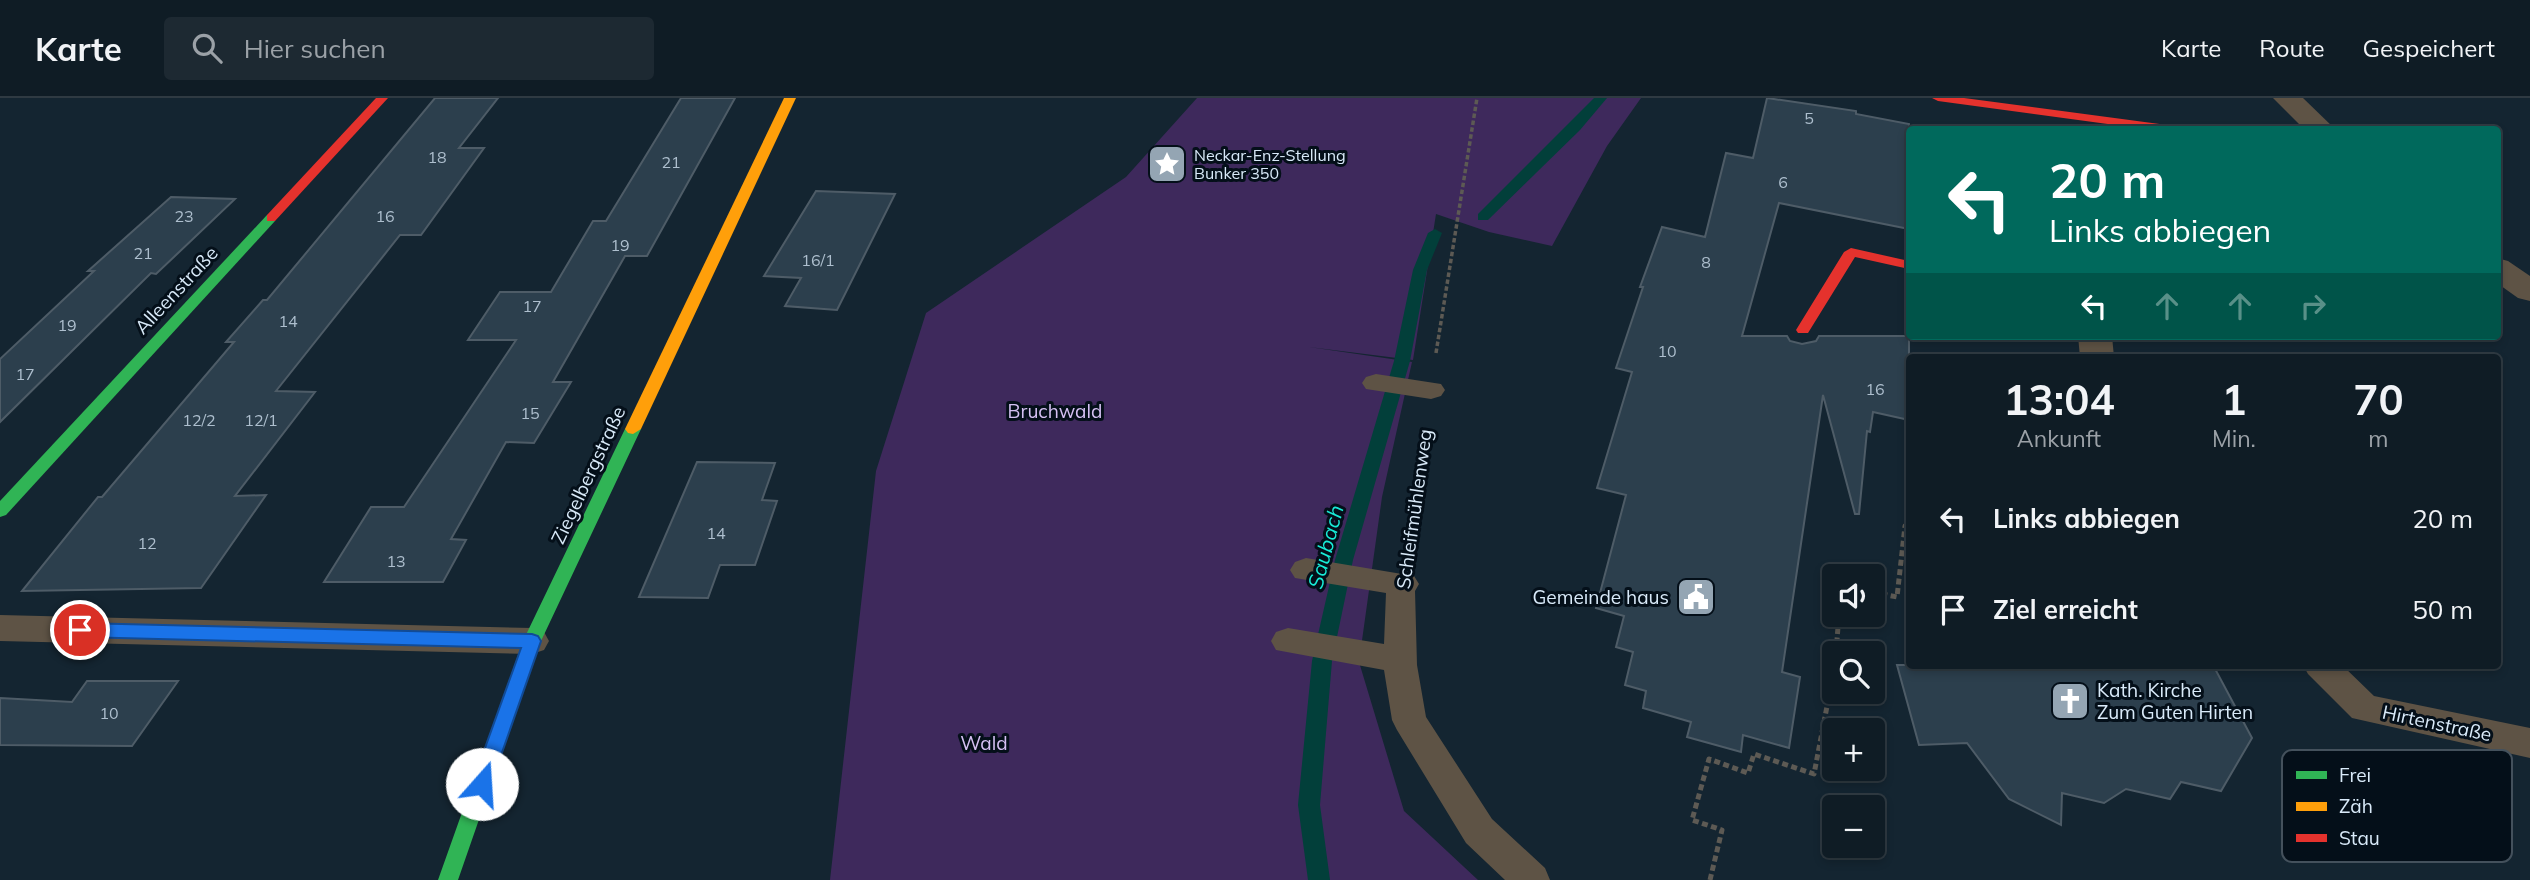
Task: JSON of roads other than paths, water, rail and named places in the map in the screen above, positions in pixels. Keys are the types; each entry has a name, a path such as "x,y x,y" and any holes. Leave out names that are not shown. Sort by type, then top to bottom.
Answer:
{"street":[{"name":"Alleenstraße","path":"0,511 382,98"},
{"name":"Ziegelbergstraße","path":"448,880 532,641 790,98"},
{"path":"1938,98 1961,99 2084,123 2126,126"},
{"path":"2287,98 2318,126"},
{"path":"1802,330 1851,252 1906,264"},
{"path":"2501,271 2530,291"}],"lane":[{"name":"Schleifmühlenweg","path":"1329,573 1402,589 1401,660 1409,720 1479,831 1531,880"},
{"path":"0,628 532,641"},
{"path":"1311,645 1401,660"},
{"name":"Hirtenstraße","path":"2324,669 2364,708 2530,743"}],"waterway":[{"name":"Saubach","path":"1483,217 1601,98"},
{"name":"Saubach","path":"1319,880 1309,805 1322,661 1344,560 1402,361 1420,270 1435,233"}],"place":[{"name":"Neckar-Enz-Stellung Bunker 350","path":"1167,164"},
{"name":"Gemeinde haus","path":"1696,597"},
{"name":"Kath. Kirche Zum Guten Hirten","path":"2070,701"}],"park label":[{"name":"Bruchwald","path":"1055,411"},
{"name":"Wald","path":"984,743"}]}
